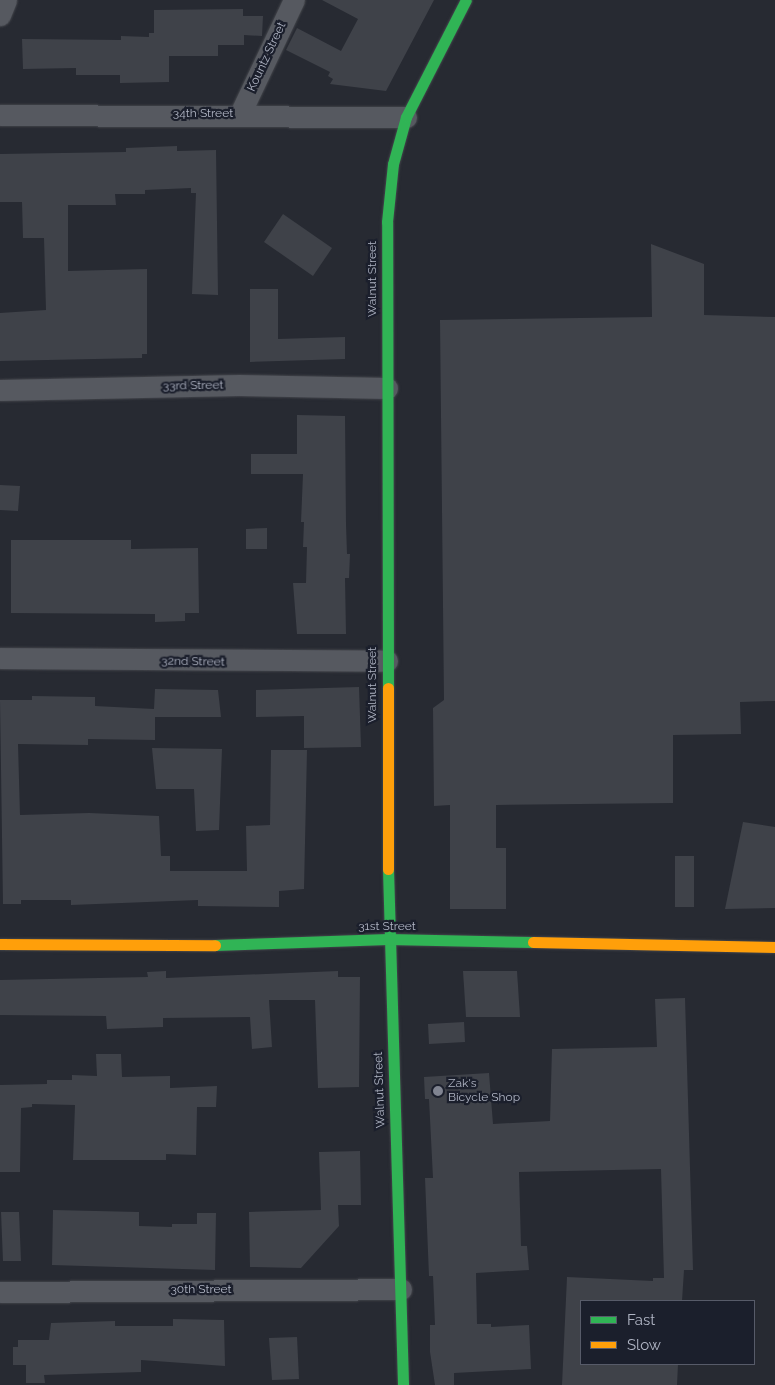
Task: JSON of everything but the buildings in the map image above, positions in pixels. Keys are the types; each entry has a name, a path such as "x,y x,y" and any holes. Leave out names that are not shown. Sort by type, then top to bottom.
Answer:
{"main road":[{"name":"Walnut Street","path":"403,1385 388,939 387,222 393,164 406,117 466,0"},
{"name":"31st Street","path":"0,944 237,945 388,939 775,947"}],"street":[{"path":"0,15 6,0"},
{"name":"Kountz Street","path":"240,114 294,0"},
{"name":"34th Street","path":"0,115 240,114 406,117"},
{"name":"33rd Street","path":"0,390 239,385 387,388"},
{"name":"32nd Street","path":"0,658 387,661"},
{"name":"30th Street","path":"0,1292 401,1289"}],"traffic: fast":[{"path":"388,688 387,222 393,164 406,117 466,0"},
{"path":"388,869 403,1385"},
{"path":"215,945 388,939 533,942"}],"traffic: slow":[{"path":"388,688 388,869"},
{"path":"533,942 775,947"},
{"path":"0,944 215,945"}],"place":[{"name":"Zak's Bicycle Shop","path":"438,1091"}]}
